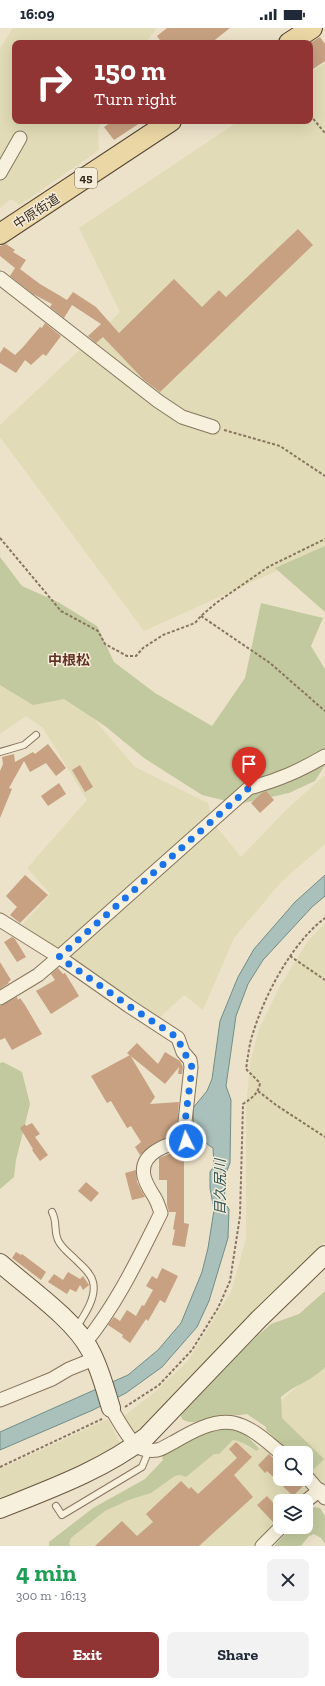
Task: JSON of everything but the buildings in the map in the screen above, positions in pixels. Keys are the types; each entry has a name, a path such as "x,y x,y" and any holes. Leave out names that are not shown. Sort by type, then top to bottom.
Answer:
{"main road":[{"path":"294,40 312,28"},
{"name":"中原街道","path":"0,234 166,124"}],"street":[{"path":"0,173 20,138"},
{"path":"0,278 158,401 182,417 213,427"},
{"path":"0,998 38,975 249,788 275,781 296,772 325,756"},
{"path":"0,920 59,957 178,1038 183,1052 190,1060 192,1068 184,1130 186,1141 172,1142 161,1147 145,1163 144,1175 148,1187 156,1200 161,1213 138,1259 101,1324 80,1336"},
{"path":"142,1448 146,1438 259,1319 325,1255"},
{"path":"0,1263 80,1336 96,1363 111,1408 142,1448"},
{"path":"0,1400 52,1379 69,1369 96,1363"},
{"path":"0,1509 78,1477 142,1448 158,1450 192,1432 220,1422 234,1423 246,1428 273,1446"},
{"path":"313,1484 322,1494"},
{"path":"262,1546 274,1534"}],"lane":[{"path":"0,752 24,745 36,735"},
{"path":"52,1212 56,1219 56,1235 59,1242 89,1273 93,1281 94,1289 80,1336"},
{"path":"56,1506 62,1515 142,1467 142,1448"}],"path":[{"path":"313,119 325,133"},
{"path":"213,427 280,446 325,476"},
{"path":"0,538 61,611 98,631 105,644 118,649 127,656 136,656 143,648 163,635 195,623 200,616 246,581 268,567 325,539"},
{"path":"200,616 270,663 325,711"},
{"path":"159,1385 192,1350 218,1308 230,1281 240,1216 243,1104 254,1096 258,1091 260,1083 246,1069 252,1034 265,1001 290,956 314,926 325,918"},
{"path":"290,956 325,980"},
{"path":"258,1091 276,1105 325,1137"},
{"path":"0,1467 53,1442"}],"shaded area":[{"path":"13,28 157,28 147,40 12,40 12,124 100,124 98,132 99,150 20,205 11,199 0,208 0,48"},
{"path":"325,63 325,549 144,631 0,437 0,425 120,312 79,228 235,124 313,124 313,71"},
{"path":"0,666 74,696 135,767 208,803 214,824 241,857 286,810 325,775 325,844 281,882 234,938 203,1010 184,995 157,1020 22,925 50,894 27,868 87,800 43,728 26,716 0,734"},
{"path":"325,923 325,1242 253,1312 139,1432 134,1434 124,1416 156,1391 187,1362 231,1292 246,1239 246,1109 250,1063 259,1029 280,986 308,941"},
{"path":"325,1362 325,1486 320,1479 316,1481 313,1478 313,1446 279,1446 267,1436 265,1429 267,1413"},
{"path":"108,1419 120,1443 118,1447 0,1503 0,1469"},
{"path":"233,1440 239,1440 248,1447 257,1451 259,1448 267,1448 273,1453 273,1486 307,1486 310,1489 305,1494 273,1494 273,1528 257,1546 71,1546 69,1544 71,1538 105,1511 129,1500 151,1493 175,1476 186,1476"}],"green space":[{"path":"325,546 325,612 275,568"},
{"path":"0,557 22,586 58,602 97,626 114,662 155,693 212,726 245,678 261,603 323,618 311,646 325,669 325,765 315,781 289,793 239,804 202,795 144,758 105,726 64,699 33,705 0,685"},
{"path":"3,1062 22,1072 30,1104 16,1160 14,1177 0,1189 0,1063"},
{"path":"325,1291 325,1367 315,1376 281,1397 282,1418 311,1446 284,1446 267,1431 266,1427 247,1414 217,1417 197,1422 182,1419 180,1414 203,1384 271,1324 299,1314"},
{"path":"217,1427 237,1429 241,1431 259,1448 257,1451 233,1440 219,1454 214,1454 186,1477 180,1475 175,1476 151,1493 129,1500 105,1511 71,1538 69,1544 71,1546 49,1546 49,1542 93,1508 145,1479 163,1460 161,1453"},
{"path":"313,1448 324,1459 313,1470"},
{"path":"313,1508 320,1508 325,1516 325,1544 321,1538 314,1534 309,1536 301,1546 274,1546 285,1534 313,1534"}],"water":[{"name":"目久尻川","path":"325,875 325,896 312,907 263,960 248,984 236,1016 226,1086 231,1100 230,1163 226,1173 224,1202 229,1209 228,1238 209,1301 197,1327 162,1367 126,1393 93,1410 0,1450 0,1432 128,1375 158,1350 181,1323 202,1272 208,1248 214,1210 210,1188 210,1172 214,1166 213,1148 194,1135 193,1108 207,1091 212,1079 220,1021 238,977 254,949 295,902"}],"district":[{"name":"中根松","path":"69,660"}],"route":[{"path":"186,1141 184,1130 192,1068 190,1060 183,1052 178,1038 59,957 249,788"}]}
